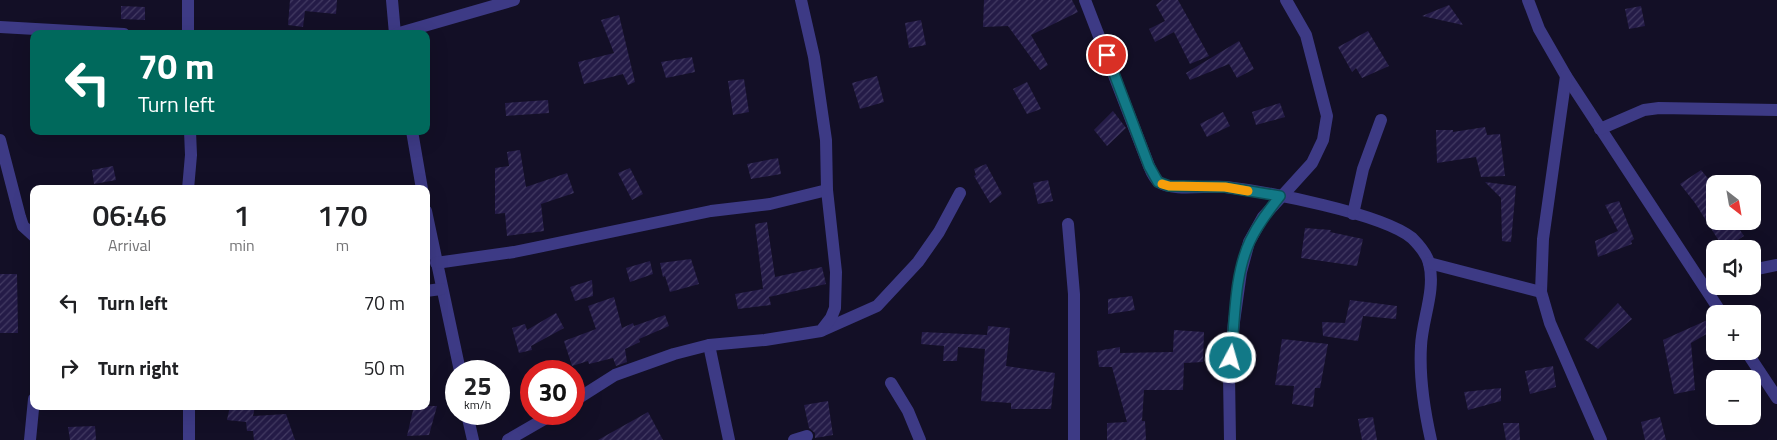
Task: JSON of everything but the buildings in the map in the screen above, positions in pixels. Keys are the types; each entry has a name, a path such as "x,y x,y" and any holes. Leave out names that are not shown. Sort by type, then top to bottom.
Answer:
{"street":[{"path":"188,0 188,30"},
{"path":"392,0 396,30"},
{"path":"410,30 514,0"},
{"path":"801,0 814,56 826,140 827,190 837,296 831,318 821,331"},
{"path":"1085,0 1149,166 1158,182 1169,186 1225,187 1280,196 1382,223 1412,238 1429,263 1431,283 1421,344 1420,377 1431,440"},
{"path":"1230,440 1229,375 1241,272 1249,242 1263,217 1280,196 1312,163 1323,140 1327,116 1306,35 1286,0"},
{"path":"1528,0 1539,29 1566,76 1600,129 1706,278"},
{"path":"0,27 53,30"},
{"path":"1566,76 1543,239 1541,292 1550,323 1601,440"},
{"path":"1600,129 1644,110 1659,108 1777,110"},
{"path":"1353,214 1363,169 1381,120"},
{"path":"188,185 191,155 190,135"},
{"path":"413,135 421,185"},
{"path":"0,140 20,217 23,226 30,232"},
{"path":"436,263 514,252 711,211 770,204 827,190"},
{"path":"585,394 615,375 709,345 765,340 821,331 877,306 918,262 960,193"},
{"path":"1068,224 1074,294 1074,440"},
{"path":"430,232 457,360"},
{"path":"1429,263 1541,292"},
{"path":"1761,268 1777,265"},
{"path":"430,290 441,289"},
{"path":"709,345 729,440"},
{"path":"1752,360 1777,398"},
{"path":"891,383 908,411 920,440"},
{"path":"30,440 33,410"},
{"path":"189,410 189,440"},
{"path":"470,425 473,440"},
{"path":"508,440 535,425"},
{"path":"794,440 807,436"}],"slow traffic":[{"path":"1162,184 1169,186 1225,187 1248,191"}],"route":[{"path":"1107,55 1149,166 1158,182 1169,186 1225,187 1280,196 1263,217 1249,242 1241,272 1231,358"}]}
